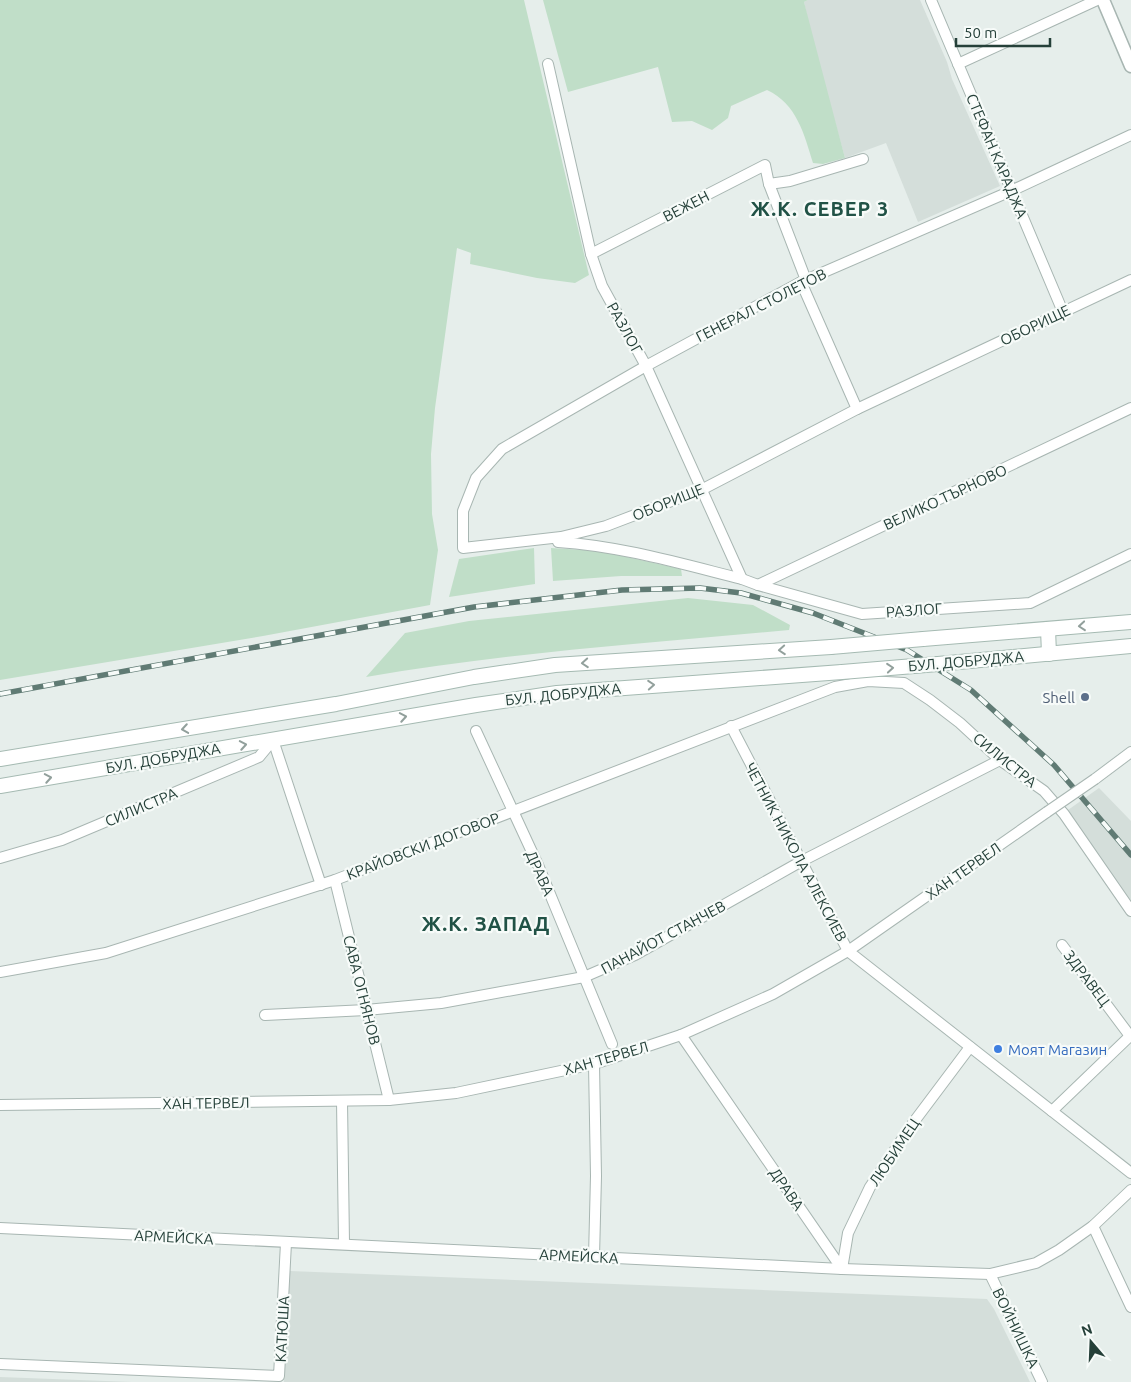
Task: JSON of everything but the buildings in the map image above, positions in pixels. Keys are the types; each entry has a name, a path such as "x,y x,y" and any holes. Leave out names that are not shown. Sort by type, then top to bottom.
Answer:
{"main road":[{"name":"БУЛ. ДОБРУДЖА","path":"0,759 336,704 474,677 555,665 831,648 1131,622"},
{"path":"1048,629 1049,654"},
{"name":"БУЛ. ДОБРУДЖА","path":"0,786 557,693 842,672 1131,646"}],"street":[{"name":"СТЕФАН КАРАДЖА","path":"931,0 1063,312"},
{"path":"958,64 1097,0"},
{"path":"1103,0 1131,66"},
{"name":"РАЗЛОГ","path":"548,64 592,254 602,286 646,366 742,578"},
{"name":"ГЕНЕРАЛ СТОЛЕТОВ","path":"463,548 463,511 476,478 502,449 646,366 803,281 1011,191 1131,135"},
{"path":"769,184 790,181 863,159"},
{"name":"ВЕЖЕН","path":"592,254 765,166 769,184 803,281"},
{"name":"ОБОРИЩЕ","path":"463,548 561,537 606,526 703,489 857,409 1131,280"},
{"path":"803,281 857,409"},
{"name":"ВЕЛИКО ТЪРНОВО","path":"758,585 1131,408"},
{"name":"РАЗЛОГ","path":"538,540 602,545 742,578 758,585 862,614 1030,603 1131,554"},
{"name":"СИЛИСТРА","path":"835,687 868,681 904,683 960,724 1000,760 1044,791 1064,814 1131,911"},
{"name":"КРАЙОВСКИ ДОГОВОР","path":"0,972 106,953 321,885 835,687"},
{"name":"ЧЕТНИК НИКОЛА АЛЕКСИЕВ","path":"731,726 800,862 848,951 1131,1173"},
{"name":"ДРАВА","path":"476,731 538,865 612,1044"},
{"path":"273,740 321,885"},
{"name":"СИЛИСТРА","path":"0,858 62,840 259,757 273,740"},
{"name":"ХАН ТЕРВЕЛ","path":"0,1105 389,1100 456,1093 594,1064 681,1035 773,994 848,951 1096,779 1131,752"},
{"name":"ПАНАЙОТ СТАНЧЕВ","path":"265,1015 366,1010 441,1003 584,977 635,955 800,862 1000,760"},
{"name":"САВА ОГНЯНОВ","path":"335,880 389,1100"},
{"name":"ЗДРАВЕЦ","path":"1052,1111 1130,1035 1062,945"},
{"name":"ДРАВА","path":"681,1035 842,1269"},
{"name":"ЛЮБИМЕЦ","path":"842,1269 848,1233 870,1187 913,1123 970,1047"},
{"path":"594,1064 596,1176 594,1256"},
{"path":"342,1101 344,1243"},
{"name":"АРМЕЙСКА","path":"0,1228 286,1243 344,1243 842,1269 990,1274 1036,1263 1059,1250 1093,1226 1131,1190"},
{"path":"1093,1226 1131,1307"},
{"name":"КАТЮША","path":"0,1364 279,1376 286,1243"},
{"name":"ВОЙНИШКА","path":"990,1274 1042,1382"}],"shaded area":[{"path":"808,0 920,0 947,62 952,79 1000,186 918,222 886,143 845,158 812,39 804,2"},
{"path":"1099,788 1131,821 1131,903 1068,810"},
{"path":"290,1271 987,1299 994,1309 1030,1382 284,1382"},
{"path":"0,1377 132,1382 0,1382"}],"green space":[{"path":"0,0 524,0 589,275 575,283 537,278 470,264 471,253 457,248 435,408 431,454 432,514 438,550 430,605 263,636 0,680"},
{"path":"543,0 808,0 804,2 845,158 823,164 813,163 798,121 786,103 767,90 731,106 728,118 712,130 692,121 672,122 658,67 568,92"},
{"path":"534,548 535,584 449,597 459,559"},
{"path":"551,548 600,551 681,569 682,576 621,576 553,581"},
{"path":"688,598 753,605 790,625 789,630 524,655 366,677 405,633 469,621"}],"railway":[{"path":"0,694 474,607 622,590 700,588 741,593 813,613 907,650 971,690 1054,765 1131,855"}],"place":[{"name":"Shell","path":"1085,697"},
{"name":"Моят Магазин","path":"998,1049"}],"district":[{"name":"Ж.К. СЕВЕР 3","path":"820,208"},
{"name":"Ж.К. ЗАПАД","path":"486,923"}]}
